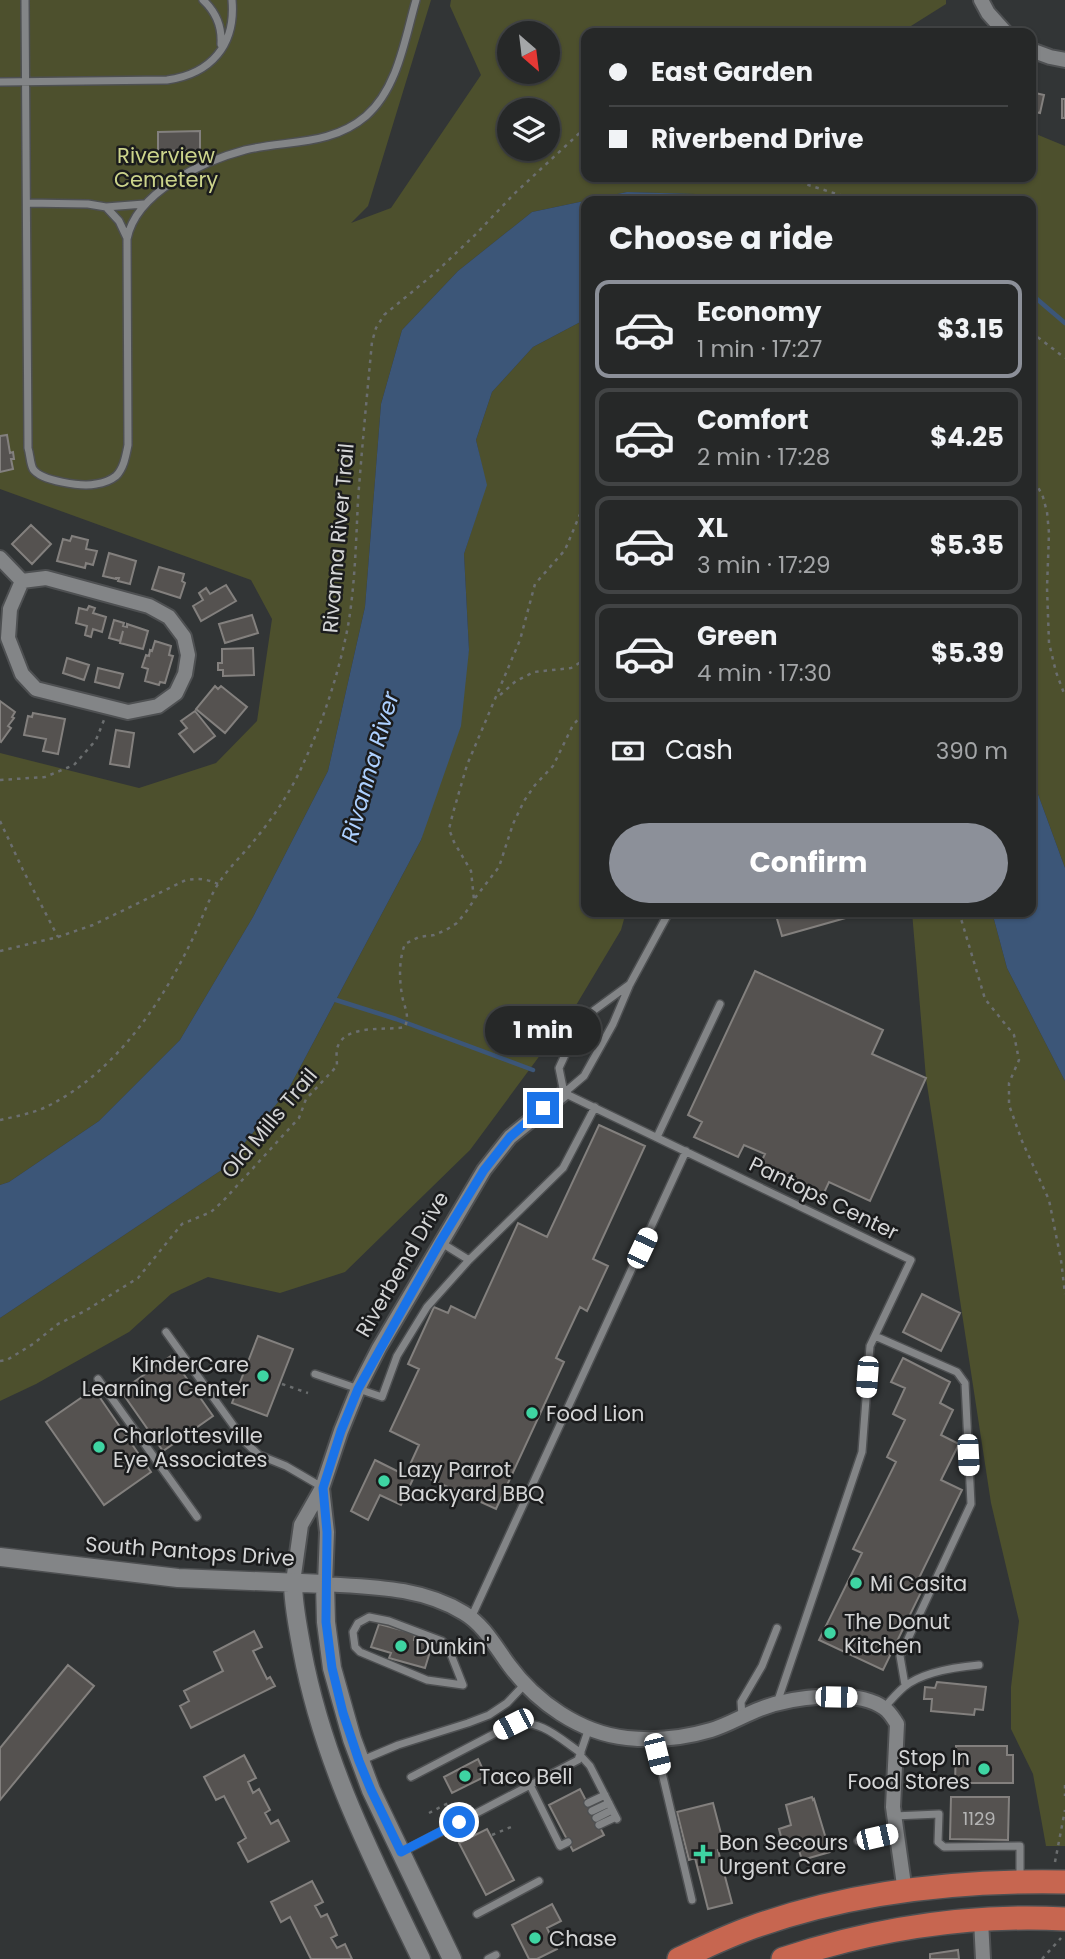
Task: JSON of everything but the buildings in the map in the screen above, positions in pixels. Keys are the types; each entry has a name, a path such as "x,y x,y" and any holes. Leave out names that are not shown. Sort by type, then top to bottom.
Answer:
{"highway":[{"path":"679,1959 754,1927 807,1910 905,1892 1020,1882 1060,1872"},
{"path":"783,1959 823,1953 891,1931 937,1924 981,1920 1060,1925"}],"street":[{"path":"981,0 1002,28"},
{"path":"1036,52 1065,60"},
{"path":"0,558 22,581"},
{"path":"46,578 149,606 169,617 184,637 188,655 185,674 176,693 158,706 128,712 36,689 22,674 8,638 10,609 22,581 46,578"},
{"name":"Riverbend Drive","path":"421,1959 357,1826 334,1768 307,1676 293,1606 293,1582 301,1524 323,1488 358,1389 440,1242 484,1170 510,1137 564,1093"},
{"name":"Riverbend Drive","path":"323,1488 327,1532 326,1622 332,1668 343,1713 371,1790 452,1959"},
{"name":"South Pantops Drive","path":"0,1557 178,1578 384,1587 414,1593 464,1613 479,1625 510,1668 543,1702 599,1733 626,1738 654,1740 714,1730 777,1704 815,1697 862,1699 884,1708"},
{"path":"884,1708 897,1724 894,1816 905,1892"},
{"path":"981,1920 983,1959"}],"lane":[{"path":"25,0 29,448 32,467 44,477 94,485 116,476 126,457 128,445 127,239 134,219 145,204 171,183 218,159 246,150 313,141 351,127 367,115 388,87 396,71 416,0"},
{"path":"203,0 211,8 219,24 221,49"},
{"path":"0,82 183,78 201,71 221,49 232,21 232,0"},
{"path":"27,203 106,207 145,204"},
{"path":"106,207 119,221 127,239"},
{"path":"630,984 589,1014 570,1044 559,1068 564,1093 584,1076 666,917"},
{"path":"657,1137 720,1004"},
{"name":"Pantops Center","path":"564,1093 911,1260 870,1346 862,1452 777,1704"},
{"path":"315,1374 382,1397 397,1356 427,1307 469,1260 563,1168 595,1107"},
{"path":"471,1619 687,1152"},
{"path":"440,1242 469,1260"},
{"path":"166,1332 246,1443 259,1455 286,1466 323,1488"},
{"path":"875,1335 957,1372 965,1383 971,1504 900,1656 905,1685"},
{"path":"98,1379 197,1517"},
{"path":"373,1618 389,1621 442,1641 448,1647 463,1685 427,1680 360,1652 355,1647 353,1632 363,1619 373,1618"},
{"path":"742,1717 741,1702 762,1666 777,1628"},
{"path":"884,1708 905,1685 952,1667 979,1665"},
{"path":"359,1761 489,1714 508,1703 525,1684"},
{"path":"411,1777 513,1724 527,1722 544,1727 580,1754 590,1766 612,1809"},
{"path":"401,1852 578,1760 589,1728"},
{"path":"654,1740 692,1900"},
{"path":"530,1786 560,1834"},
{"path":"588,1803 612,1809"},
{"path":"612,1809 596,1818 612,1809"},
{"path":"894,1816 939,1814 938,1842 944,1847 1020,1846 1020,1882"},
{"path":"858,1841 896,1833"},
{"path":"477,1914 539,1881"}],"path":[{"name":"Rivanna River Trail","path":"0,1120 48,1106 70,1094 93,1076 126,1043 145,1021 172,979 218,884 290,789 304,764 317,730 339,666 348,627 354,581 362,448 372,342 376,328 395,304 435,273 581,132"},
{"path":"799,182 843,196"},
{"path":"1036,336 1065,358"},
{"path":"1036,483 1047,512 1049,533 1049,643 1065,696"},
{"path":"474,900 471,871 449,829 467,765 520,639 535,584 565,550 581,512"},
{"path":"497,697 516,681 534,672 571,668 581,662"},
{"path":"0,780 45,777 74,765 96,740 108,707"},
{"path":"474,900 499,867 513,824 524,801 553,766 573,725 581,716"},
{"path":"0,821 58,937"},
{"path":"0,951 58,937 112,916 186,880 207,879 218,884"},
{"name":"Old Mills Trail","path":"0,1361 7,1360 58,1324 85,1311 138,1278 182,1224 211,1212 223,1201 299,1118 306,1099 337,1066 337,1047 342,1040 355,1032 405,1027 408,1018 401,993 400,972 405,944 419,937 446,930 461,918 474,900"},
{"path":"960,917 985,999 1014,1035 1018,1059 1009,1083 1009,1105 1049,1200 1065,1294"},
{"path":"282,1384 308,1394"},
{"path":"1065,1785 1065,1796"},
{"path":"429,1813 450,1802"},
{"path":"1060,1872 1065,1810"},
{"path":"492,1835 511,1827"},
{"path":"1042,1959 1060,1925"}],"green space":[{"name":"Riverview Cemetery","path":"0,0 431,0 368,206 351,223 391,208 481,75 450,6 451,0 946,0 946,4 908,28 581,28 581,182 1036,182 1036,134 1065,146 1065,868 1036,789 1036,196 705,196 627,192 608,196 581,196 581,202 532,212 458,271 402,330 381,404 365,607 328,771 253,917 180,1040 99,1121 9,1182 0,1185 0,753 139,788 216,763 257,721 272,619 251,580 0,489"},
{"path":"581,322 581,917 625,917 621,930 572,1012 470,1150 345,1272 280,1293 208,1277 171,1294 129,1332 0,1401 0,1318 223,1169 288,1090 421,840 469,650 464,554 486,485 476,440 492,392 533,347"},
{"path":"912,917 993,917 1007,968 1065,1081 1065,1846 1046,1846 1033,1774 1011,1729 1011,1687 1019,1621 991,1503 926,1078"}],"water":[{"path":"627,192 705,196 608,196"},
{"name":"Rivanna River","path":"581,202 581,322 533,347 492,392 476,440 487,485 464,554 469,650 461,726 421,840 288,1090 223,1169 0,1318 0,1185 9,1182 99,1121 180,1040 253,917 328,771 365,607 381,404 402,330 458,271 532,212"},
{"path":"1036,789 1065,868 1065,1081 1007,968 993,917 1036,917"}],"waterway":[{"path":"1036,298 1065,323"},
{"path":"336,1000 396,1019 533,1070"}],"place":[{"name":"KinderCare Learning Center","path":"263,1376"},
{"name":"Food Lion","path":"532,1413"},
{"name":"Charlottesville Eye Associates","path":"99,1447"},
{"name":"Lazy Parrot Backyard BBQ","path":"384,1481"},
{"name":"Mi Casita","path":"856,1583"},
{"name":"The Donut Kitchen","path":"830,1633"},
{"name":"Dunkin'","path":"401,1646"},
{"name":"Stop In Food Stores","path":"984,1769"},
{"name":"Taco Bell","path":"465,1776"},
{"name":"Bon Secours Urgent Care","path":"703,1854"},
{"name":"Chase","path":"535,1938"}],"route":[{"path":"459,1822 401,1852 359,1761 332,1668 326,1622 327,1532 323,1488 358,1389 440,1242 484,1170 510,1137 543,1108"}]}
